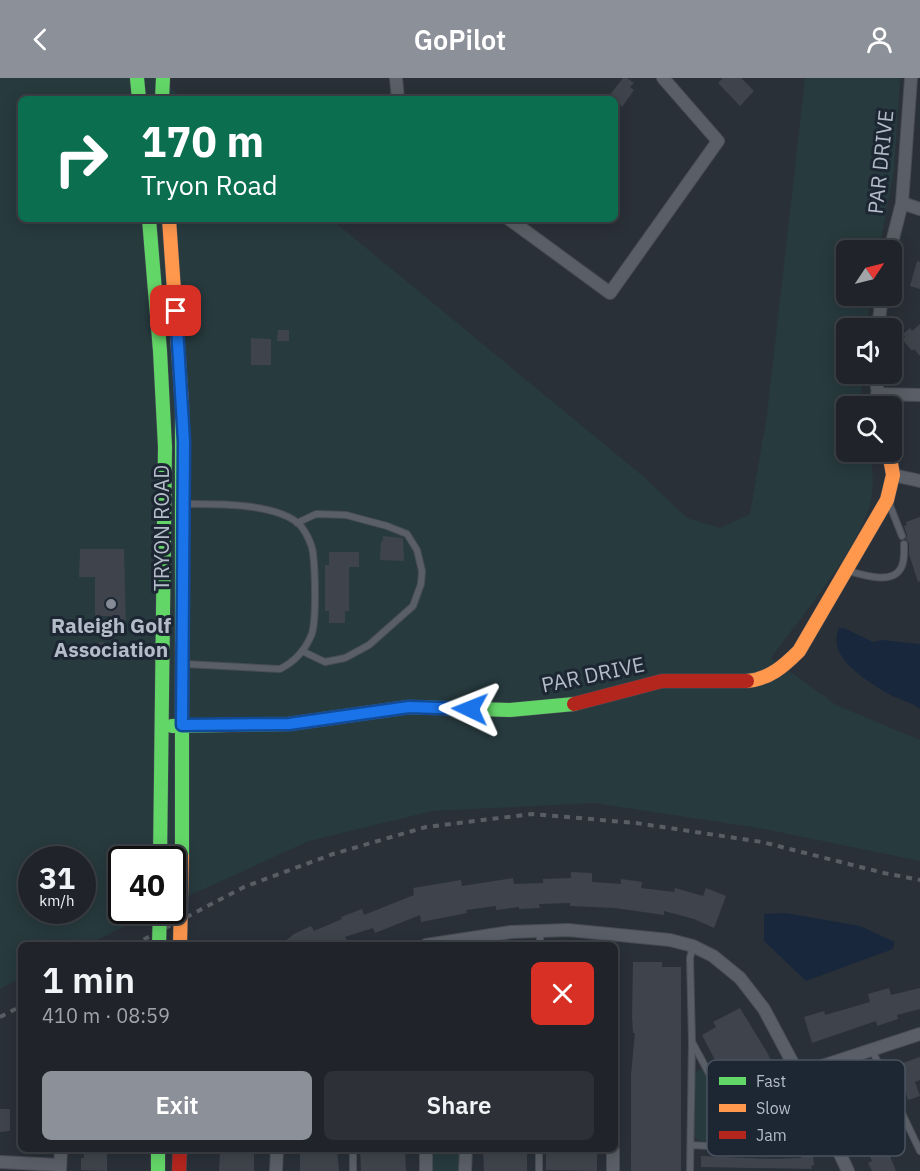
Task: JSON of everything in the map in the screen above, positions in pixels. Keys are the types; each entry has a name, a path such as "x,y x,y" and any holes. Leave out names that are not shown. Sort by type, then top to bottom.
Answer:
{"main road":[{"path":"137,78 139,96"},
{"path":"162,96 163,78"},
{"name":"TRYON ROAD","path":"149,222 164,436 160,846"},
{"name":"TRYON ROAD","path":"169,222 182,387 180,942"},
{"name":"PAR DRIVE","path":"162,726 289,724 409,707 510,710 566,706 662,681 759,680 780,669 799,651 887,500 893,475 891,462"},
{"path":"159,942 160,924"},
{"path":"158,1152 158,1171"},
{"path":"179,1171 180,1152"}],"street":[{"path":"396,78 398,96"},
{"path":"513,222 610,293 718,141 663,78"},
{"name":"PAR DRIVE","path":"893,240 902,203 911,78"},
{"path":"902,203 920,209"},
{"path":"902,397 920,395"},
{"path":"893,475 920,481"},
{"path":"468,941 540,930 615,939 670,940 693,946 725,964 751,989 791,1060"},
{"path":"839,1060 920,1034"},
{"path":"24,1152 24,1162"},
{"path":"0,1162 24,1162 60,1168 61,1152"},
{"path":"276,1171 277,1152"},
{"path":"426,1152 426,1171"},
{"path":"465,1171 466,1152"},
{"path":"613,1171 614,1152"},
{"path":"841,1156 848,1171"}],"lane":[{"path":"887,500 902,536"},
{"path":"182,664 280,669 292,663 302,651 312,635 314,615 313,552 297,523 286,515 254,508 183,504"},
{"path":"297,523 316,514 336,514 387,526 407,534 417,550 422,571 422,584 413,606 369,645 345,658 325,662 302,651"},
{"path":"847,571 874,578 892,576 900,570 904,561 904,544"},
{"path":"540,930 540,942"},
{"path":"690,1171 692,1042 690,958 693,946"},
{"path":"692,1042 707,1070"},
{"path":"871,1049 876,1060"},
{"path":"905,1119 920,1150"},
{"path":"691,1145 707,1146"},
{"path":"353,1152 353,1171"},
{"path":"539,1152 539,1171"}],"green space":[{"name":"Raleigh Golf Association","path":"0,78 161,78 180,96 18,96 18,222 335,222 644,477 687,518 720,528 750,514 767,415 805,78 900,78 894,171 881,240 836,240 836,306 869,306 868,318 836,318 836,384 862,384 861,396 836,396 836,462 871,462 872,497 860,530 850,549 811,606 771,658 836,705 920,740 920,861 759,828 594,803 432,811 309,841 186,897 186,846 108,846 108,924 129,924 92,942 18,942 18,980 0,989"},
{"path":"702,1069 707,1075 707,1142 695,1138 694,1077 696,1072"},
{"path":"431,1152 461,1152 461,1171 430,1171"}],"water":[{"path":"839,628 844,628 873,642 882,640 920,644 920,709 885,692 850,666 838,648 836,639"},
{"path":"786,913 860,926 895,942 893,949 806,981 764,941 764,914"}],"building":[{"path":"623,78 634,83 630,87 634,90 622,107 618,102 618,96 609,96"},
{"path":"723,78 741,78 754,91 740,106 718,83"},
{"path":"917,261 920,262 920,289 910,286"},
{"path":"920,324 920,356 914,349 912,351 902,339 905,337 903,334 910,328 912,331"},
{"path":"278,330 289,330 289,341 277,341"},
{"path":"251,338 271,339 271,365 251,365"},
{"path":"920,517 920,581 918,582 909,554 909,543 904,526 907,525 906,522"},
{"path":"383,536 403,538 404,561 380,560"},
{"path":"80,549 124,549 126,628 111,628 111,616 95,616 95,577 79,577"},
{"path":"329,552 359,552 359,567 349,567 349,611 345,611 345,623 329,623 329,611 325,611 325,565 329,565"},
{"path":"104,642 105,651 96,652 95,643"},
{"path":"571,872 592,873 592,882 621,884 621,879 642,882 641,888 674,892 675,888 703,896 706,888 726,896 714,928 694,919 664,911 664,915 615,908 570,906 570,903 539,904 540,908 519,909 519,907 496,910 496,906 466,910 467,913 421,922 420,915 375,933 373,928 345,937 347,940 342,942 284,942 311,926 314,931 362,909 364,915 414,895 413,888 461,880 462,886 513,878 514,884 543,883 543,879 571,878"},
{"path":"633,962 662,962 662,967 681,967 681,1171 631,1171 631,1074 635,1033 633,1033 632,1016"},
{"path":"889,988 891,995 920,988 920,1009 897,1015 898,1019 877,1026 876,1021 812,1043 804,1017 824,1011 825,1015 870,1002 868,994"},
{"path":"740,1008 771,1060 715,1060 702,1035 716,1027 713,1022"},
{"path":"920,1057 920,1080 915,1082 920,1096 908,1100 905,1090 905,1062"},
{"path":"0,1109 10,1109 10,1131 0,1132"},
{"path":"84,1152 107,1152 107,1171 81,1170 81,1158 84,1158"},
{"path":"220,1152 254,1152 254,1171 219,1171"},
{"path":"300,1152 337,1152 339,1171 300,1171"},
{"path":"360,1152 405,1152 406,1171 361,1171"},
{"path":"483,1152 527,1152 527,1171 484,1171"},
{"path":"546,1152 597,1152 597,1171 546,1170"},
{"path":"701,1156 801,1158 801,1156 813,1156 812,1169 701,1167"},
{"path":"870,1156 890,1156 896,1171 872,1171 868,1163 872,1161"}],"railway":[{"path":"139,942 244,887 333,854 426,827 532,814 636,823 762,842 920,880"},
{"path":"0,1017 18,1008"}],"traffic: fast":[{"path":"137,78 139,96"},
{"path":"162,96 163,78"},
{"path":"149,222 165,447 160,846"},
{"path":"182,405 182,846"},
{"path":"172,726 289,724 409,707 510,710 574,704"},
{"path":"159,942 160,924"},
{"path":"158,1152 158,1171"}],"traffic: slow":[{"path":"169,222 182,405"},
{"path":"747,681 762,678 775,671 799,651 887,500 893,475 891,462"},
{"path":"180,924 180,942"}],"traffic: jam":[{"path":"574,704 662,681 747,681"},
{"path":"179,1171 180,1152"}],"place":[{"name":"Raleigh Golf Association","path":"111,604"}],"route":[{"path":"176,311 184,442 182,725 289,724 409,707 470,709"}]}
